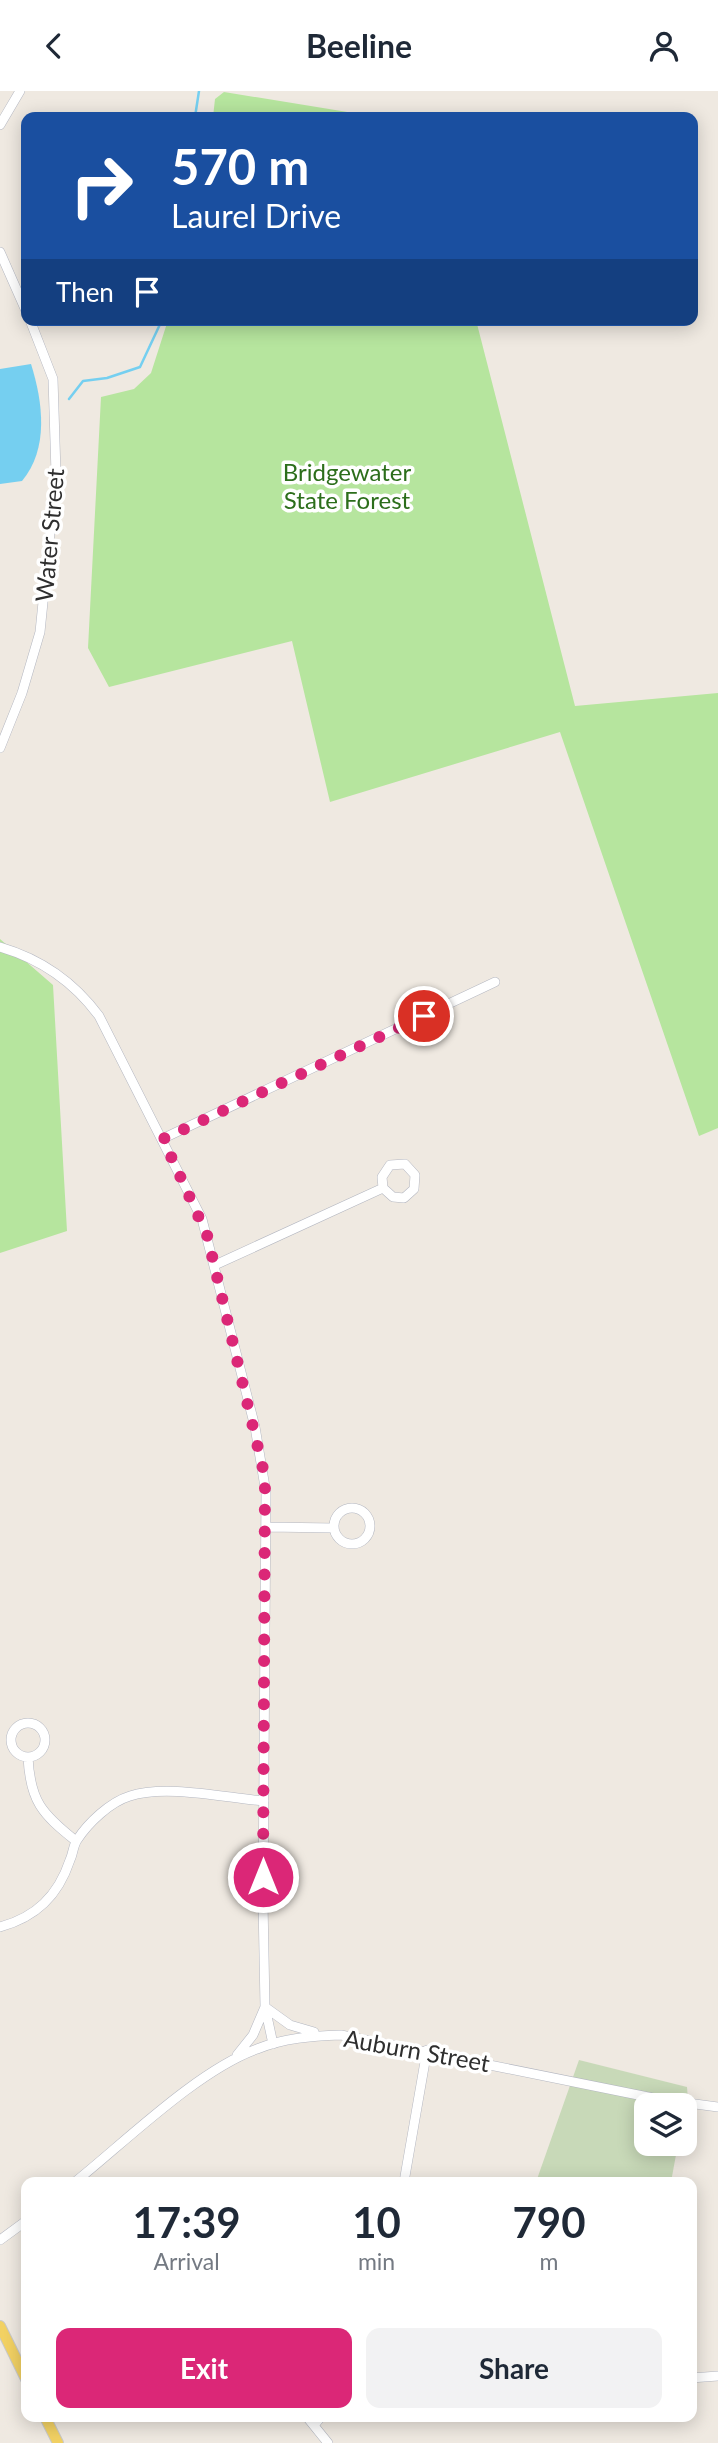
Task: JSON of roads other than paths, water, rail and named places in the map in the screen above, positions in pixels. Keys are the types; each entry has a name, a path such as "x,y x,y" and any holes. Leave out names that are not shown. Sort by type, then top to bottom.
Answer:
{"main road":[{"path":"0,2326 21,2369"},
{"path":"48,2422 58,2443"}],"street":[{"path":"0,125 20,91"},
{"path":"0,252 21,300"},
{"name":"Water Street","path":"0,748 22,693 40,632 56,473 53,379 47,355 33,326"},
{"path":"0,947 48,967 89,1003 117,1046 202,1220 215,1265 262,1461 267,1527 265,2007 272,2043"},
{"path":"163,1139 495,982"},
{"path":"215,1265 383,1188"},
{"path":"350,1508 366,1514 371,1526 367,1537 351,1545 340,1541 334,1528 339,1513 350,1508"},
{"path":"267,1527 334,1528"},
{"path":"28,1757 34,1800 52,1822 76,1841"},
{"path":"0,1927 22,1921 43,1907 59,1885 76,1841 105,1810 129,1796 158,1792 264,1801"},
{"path":"265,2007 290,2025 329,2035"},
{"path":"234,2059 253,2035 265,2007"},
{"name":"Auburn Street","path":"81,2177 201,2080 234,2059 272,2043 329,2035 427,2050 666,2100 718,2107"},
{"path":"405,2177 427,2050"},
{"path":"0,2240 21,2225"},
{"path":"697,2378 718,2376"},
{"path":"311,2422 328,2443"}],"water":[{"path":"31,364 41,409 40,440 31,468 22,481 0,484 0,369"}],"waterway":[{"path":"196,112 199,91"},
{"path":"69,399 83,381 107,378 140,367 159,326"}],"park label":[{"name":"Bridgewater State Forest","path":"347,485"}]}
